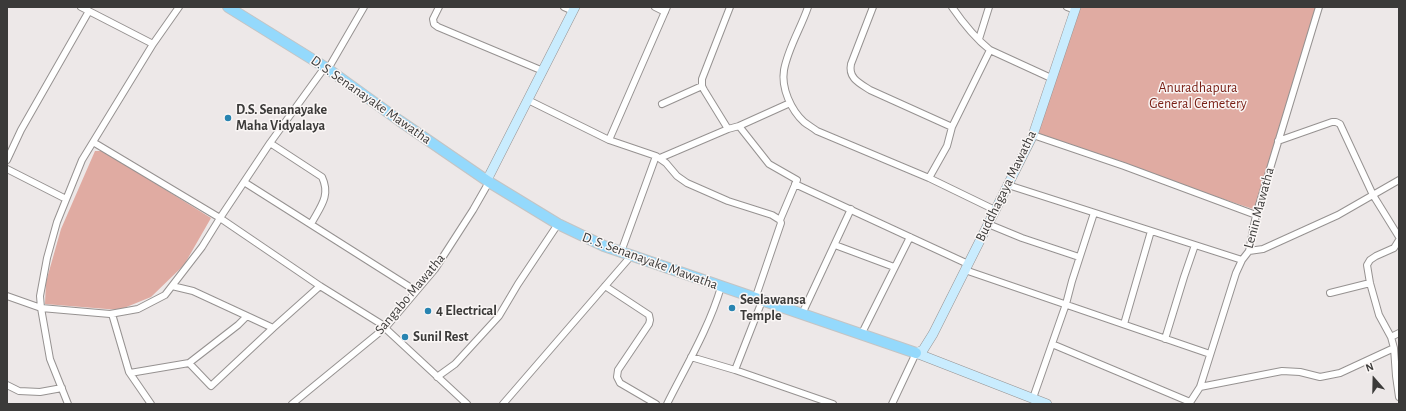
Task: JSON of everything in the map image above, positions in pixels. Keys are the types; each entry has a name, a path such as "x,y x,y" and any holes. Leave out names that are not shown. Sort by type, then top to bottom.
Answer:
{"main road":[{"name":"D. S. Senanayake Mawatha","path":"228,7 327,68 400,121 488,181 558,224 586,238 631,256 916,353 1047,404"},
{"name":"Buddhagaya Mawatha","path":"916,353 923,350 933,334 1033,135 1072,8"},
{"path":"488,181 574,9"}],"street":[{"path":"81,7 153,44"},
{"path":"68,404 50,359 40,296 56,222 82,160 153,44 179,7"},
{"path":"7,296 41,308 112,314 138,309 165,295 202,247 270,143 327,68 363,7"},
{"path":"439,7 433,18 434,24 438,27 543,71"},
{"path":"564,7 574,9"},
{"path":"609,140 666,9 655,7"},
{"path":"728,129 702,86 702,79 730,7"},
{"path":"808,7 784,69 784,86 790,103 804,122 817,131 929,178 995,210"},
{"path":"873,7 851,64 850,71 853,78 870,90 952,127"},
{"path":"952,7 965,25 990,50 1051,78"},
{"path":"979,39 990,7"},
{"name":"Lenin Mawatha","path":"1190,403 1200,387 1236,273 1242,260 1249,251 1256,215 1320,7"},
{"path":"7,160 21,130 89,12"},
{"path":"929,178 947,146 952,127 990,50"},
{"path":"662,104 702,86"},
{"path":"528,100 609,140 658,157 666,163 676,176 687,183 728,201 772,215 780,220"},
{"path":"621,252 658,157 739,126 790,103"},
{"path":"1278,141 1332,122 1340,124 1373,195 1399,237"},
{"path":"735,370 758,300 780,220 797,180 769,164 739,126"},
{"path":"1033,135 1256,215"},
{"path":"93,142 220,218 385,328 467,404"},
{"path":"270,143 322,177 326,185 326,195 311,224"},
{"path":"7,169 66,199"},
{"path":"1249,251 1263,249 1338,215 1399,180"},
{"name":"Sangabo Mawatha","path":"292,404 385,328 435,269 473,210 488,181"},
{"path":"244,182 416,291"},
{"path":"795,184 910,237 966,267 1066,304 1210,354"},
{"path":"1008,185 1242,260"},
{"path":"802,314 851,209"},
{"path":"1033,398 1066,304 1094,213"},
{"path":"437,377 455,364 499,316 518,284 558,224"},
{"path":"988,224 1022,238 1080,257"},
{"path":"1124,324 1151,231"},
{"path":"861,335 910,237"},
{"path":"1399,240 1394,248 1376,256 1370,260 1367,265 1370,283 1379,315 1391,337 1394,348 1399,397"},
{"path":"835,245 894,267"},
{"path":"1165,338 1195,245"},
{"path":"503,404 631,256"},
{"path":"1330,293 1370,283"},
{"path":"172,286 194,291 273,328"},
{"path":"189,363 211,386 320,286"},
{"path":"605,286 649,315 649,324 618,370 617,377 620,383 656,404"},
{"path":"667,404 716,304 720,287"},
{"path":"112,314 130,374 151,404"},
{"path":"130,374 189,363 238,325 247,316"},
{"path":"1391,337 1399,333"},
{"path":"1052,344 1190,403"},
{"path":"1200,387 1282,371 1300,372 1320,377 1326,376 1340,373 1394,348"},
{"path":"892,404 916,353"},
{"path":"691,357 735,370 824,403 833,404"},
{"path":"7,385 19,391 40,392 62,388"}],"green space":[{"name":"Anuradhapura General Cemetery","path":"1076,7 1321,7 1259,211 1033,135"},
{"path":"95,151 103,151 211,218 184,265 151,297 119,310 45,304 46,282 61,229"}],"place":[{"name":"D.S. Senanayake Maha Vidyalaya","path":"228,118"},
{"name":"Seelawansa Temple","path":"732,308"},
{"name":"4 Electrical","path":"428,311"},
{"name":"Sunil Rest","path":"405,337"}]}
